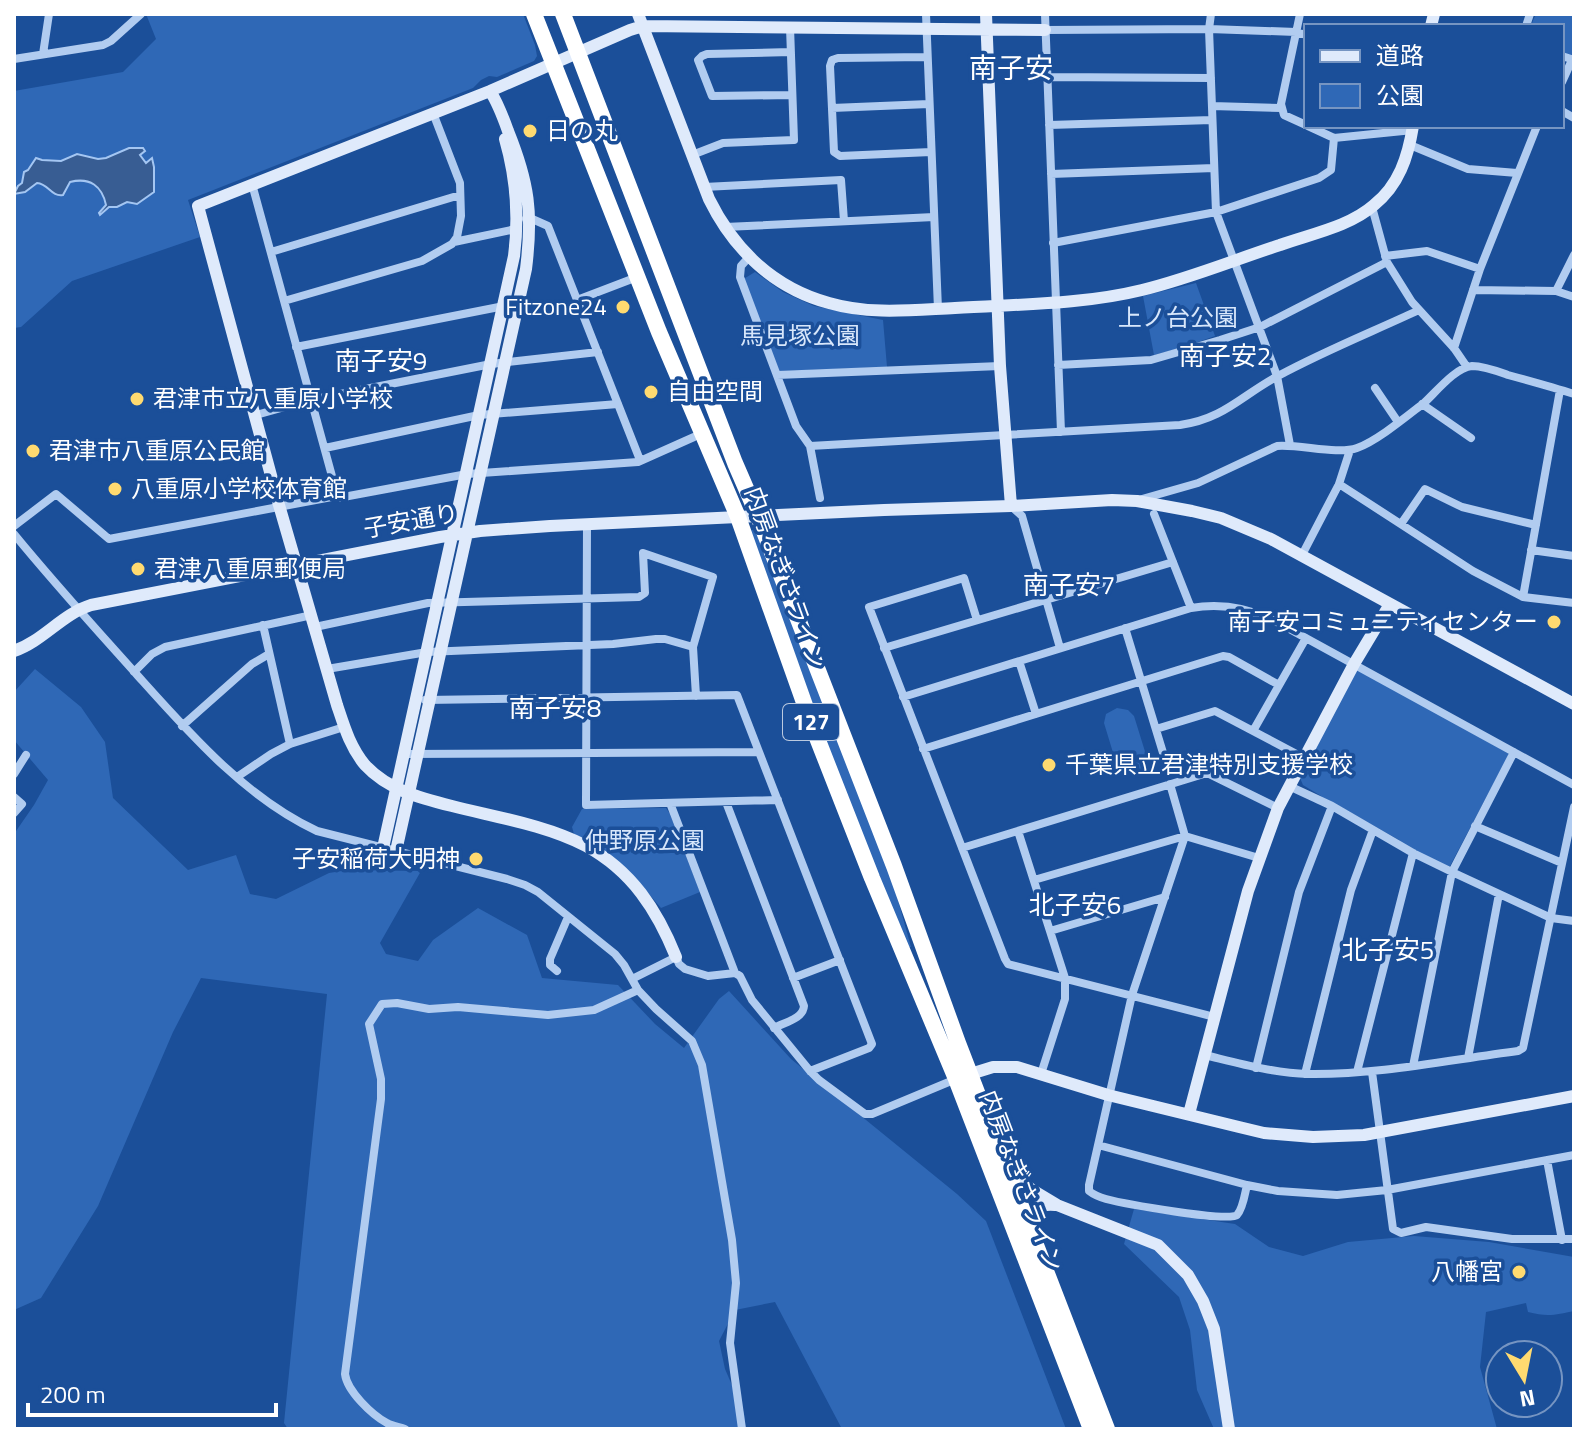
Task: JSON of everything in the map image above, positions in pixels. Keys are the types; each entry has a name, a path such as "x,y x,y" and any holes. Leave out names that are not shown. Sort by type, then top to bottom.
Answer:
{"highway":[{"name":"内房なぎさライン","path":"534,14 659,333 738,517 812,725 872,878 1006,1169 1107,1429"},
{"name":"内房なぎさライン","path":"563,14 888,851 964,1076 1091,1429"}],"street":[{"path":"43,54 49,14"},
{"path":"14,59 103,45 141,14"},
{"path":"926,14 938,309"},
{"path":"986,14 1000,366 1011,506 1022,516 1060,648"},
{"path":"1045,14 1061,432"},
{"path":"1211,14 1216,212 1277,376 1290,445"},
{"path":"1300,14 1281,108 1284,115 1304,125"},
{"path":"641,20 704,187 725,227 749,257 779,281 826,303 873,312 1084,300 1141,290 1234,260 1345,222 1372,207 1385,196 1401,171 1413,128 1334,138 1312,128"},
{"path":"735,973 708,976 679,964 663,925 643,894 624,874 589,847 557,833 410,794 383,781 367,767 351,744 344,727 279,505 198,206 490,91 630,30 641,20 697,20 790,27 1209,29 1304,34"},
{"path":"692,155 723,143 794,140 790,27"},
{"path":"791,52 707,54 698,60 712,96 792,95"},
{"path":"927,57 835,59 830,66 834,152 838,156 931,152"},
{"path":"1564,78 1573,60"},
{"path":"1047,77 1211,78"},
{"path":"390,850 404,754 441,652 526,269 530,218 525,181 497,101 490,91"},
{"path":"390,850 410,794 418,755 427,652 514,256 515,196 506,142 490,91"},
{"path":"832,108 929,104"},
{"path":"1212,106 1281,108"},
{"path":"433,113 460,183 461,216 454,242"},
{"path":"1049,125 1212,120"},
{"path":"1454,348 1480,269 1536,128"},
{"path":"1053,243 1216,212 1319,178 1331,170 1334,138"},
{"path":"1410,145 1468,169 1517,173"},
{"path":"1051,174 1214,168"},
{"path":"704,187 841,180 844,221"},
{"path":"252,184 337,496"},
{"path":"271,252 460,195"},
{"path":"1372,207 1386,259 1419,310 1467,367"},
{"path":"725,227 934,217"},
{"path":"284,301 422,261 454,242 530,218 548,226 640,460"},
{"path":"1058,365 1151,360 1260,327 1386,259 1427,251 1480,269"},
{"path":"1556,291 1574,255"},
{"path":"749,257 741,266 740,277 796,426 810,446 820,498"},
{"path":"577,300 632,279"},
{"path":"1473,290 1556,291 1574,297"},
{"path":"296,347 518,305"},
{"path":"810,446 1200,423 1221,413 1277,376 1419,310"},
{"path":"256,415 310,400 491,364 598,352"},
{"path":"777,375 1000,366"},
{"path":"1137,501 1198,483 1277,446 1350,450 1366,444 1467,367 1488,369 1574,394"},
{"path":"1375,388 1398,422"},
{"path":"1523,597 1560,390"},
{"path":"325,448 479,415 618,404"},
{"path":"1422,404 1471,438"},
{"path":"14,526 56,494 109,539 279,505 337,496 341,498 467,474 638,462 694,437"},
{"path":"1302,555 1339,484 1350,450"},
{"path":"1339,484 1473,571 1523,597 1574,603"},
{"path":"1401,524 1425,489 1462,507 1536,525"},
{"name":"子安通り","path":"77,609 453,535 508,528 1137,501 1221,518 1271,539 1574,704"},
{"path":"1154,514 1191,608"},
{"path":"587,524 586,805 778,800"},
{"path":"14,534 182,726 262,798 317,831 507,879 538,892 615,954 638,990 692,1041 702,1065 732,1240 736,1283 730,1343 742,1429"},
{"path":"1531,550 1574,556"},
{"path":"134,672 152,654 165,647 263,625 313,621 438,602 639,597 645,593 643,553 713,577 693,647 696,696"},
{"path":"884,648 1173,562"},
{"path":"977,620 964,578 869,607 1008,964 1215,1017"},
{"path":"1189,1114 1248,891 1278,808 1354,664 1390,604"},
{"path":"903,697 1191,608 1220,605 1259,613 1574,785"},
{"path":"14,651 35,640 77,609"},
{"path":"263,625 290,744"},
{"path":"1125,628 1164,756"},
{"path":"1253,731 1306,638"},
{"path":"327,669 427,652 587,646 665,639 693,647"},
{"path":"182,726 252,664 269,654"},
{"path":"923,749 1223,656 1279,685"},
{"path":"1019,661 1036,714"},
{"path":"424,699 737,695 872,1044 869,1048 810,1071"},
{"path":"1156,729 1215,711 1304,758"},
{"path":"237,777 290,744 344,727"},
{"path":"404,754 759,752"},
{"path":"1413,1066 1452,872 1514,752"},
{"path":"15,771 26,755"},
{"path":"962,848 1207,773 1278,808"},
{"path":"1170,784 1185,836 1132,995 1089,1191 1104,1198 1232,1218 1238,1214 1247,1185"},
{"path":"1289,786 1452,872 1551,918 1574,921"},
{"path":"14,797 22,804 14,813"},
{"path":"726,802 804,1006 800,1015 774,1028"},
{"path":"670,803 735,973 740,976 752,1000 810,1071 865,1114 872,1114 964,1076 1005,1066 1108,1095 1288,1136 1340,1137 1380,1132 1574,1096"},
{"path":"1256,1068 1299,892 1332,806"},
{"path":"1205,1055 1256,1068 1305,1074 1372,1072 1523,1048 1574,807"},
{"path":"1475,826 1562,863"},
{"path":"1305,1074 1351,890 1373,830"},
{"path":"1018,831 1065,978 1065,999 1041,1074"},
{"path":"1034,880 1185,836 1259,858"},
{"path":"1357,1072 1413,853"},
{"path":"1468,1058 1499,894"},
{"path":"1050,931 1165,897"},
{"path":"557,971 550,965 550,959 568,917"},
{"path":"632,979 676,957"},
{"path":"793,978 840,960"},
{"path":"405,1429 387,1424 369,1411 346,1382 345,1374 381,1099 381,1079 369,1024 382,1004 397,1003 429,1009 511,1010 548,1015 594,1010 638,990"},
{"path":"1372,1072 1392,1226 1397,1232 1426,1227 1512,1239 1574,1239"},
{"path":"1098,1145 1247,1185 1337,1195 1387,1190 1574,1155"},
{"path":"1547,1160 1562,1240"},
{"path":"1006,1169 1057,1205 1158,1245 1188,1275 1214,1329 1229,1429"},
{"path":"1027,1222 1028,1215 1038,1206 1057,1205"}],"green space":[{"path":"146,14 523,14 537,56 534,61 497,77 489,76 481,80 473,88 188,200 200,237 72,281 21,327 14,328 14,91 123,72 156,39"},
{"path":"1536,14 1574,14 1574,57 1564,53 1564,24 1532,23"},
{"name":"馬見塚公園","path":"755,272 783,292 814,306 883,320 887,367 777,369 742,280"},
{"name":"上ノ台公園","path":"1196,283 1215,336 1154,355 1143,296"},
{"path":"755,529 889,868 911,947 870,861 750,531"},
{"path":"35,669 81,707 105,742 113,798 188,870 236,855 250,894 276,899 329,873 348,870 421,871 380,943 386,954 418,961 433,940 478,908 527,935 542,978 618,985 655,1024 684,1048 719,999 729,991 791,1059 986,1221 1066,1429 842,1429 775,1302 735,1310 719,1341 725,1369 744,1413 746,1429 288,1429 284,1423 327,994 201,978 173,1032 98,1206 41,1298 14,1310 14,834 48,780 14,740 14,692"},
{"path":"1358,669 1508,753 1447,868 1400,844 1399,840 1332,802 1325,801 1303,785 1300,778 1353,672"},
{"path":"1117,708 1128,710 1134,716 1147,758 1142,768 1132,774 1118,769 1104,723 1106,714"},
{"name":"仲野原公園","path":"666,808 700,892 661,908 627,869 574,834 572,827 582,809"},
{"path":"1134,1209 1235,1224 1269,1247 1303,1256 1348,1242 1414,1236 1489,1242 1574,1257 1574,1311 1535,1314 1528,1312 1526,1303 1486,1312 1480,1367 1484,1382 1484,1419 1494,1419 1497,1429 1214,1429 1197,1390 1190,1330 1179,1297 1124,1244"}],"shaded area":[{"path":"129,148 143,148 145,151 140,155 146,163 152,158 154,167 154,192 137,204 127,202 109,207 100,215 106,205 102,193 94,184 84,181 70,182 63,195 37,183 25,192 14,194 22,183 24,172 36,158 61,161 77,154 98,159"}],"place":[{"name":"日の丸","path":"530,131"},
{"name":"Fitzone24","path":"623,307"},
{"name":"自由空間","path":"651,392"},
{"name":"君津市立八重原小学校","path":"137,399"},
{"name":"君津市八重原公民館","path":"33,451"},
{"name":"八重原小学校体育館","path":"115,489"},
{"name":"君津八重原郵便局","path":"138,569"},
{"name":"南子安コミュニティセンター","path":"1554,622"},
{"name":"千葉県立君津特別支援学校","path":"1049,765"},
{"name":"子安稲荷大明神","path":"476,859"},
{"name":"八幡宮","path":"1519,1272"}],"district":[{"name":"南子安","path":"1011,68"},
{"name":"南子安2","path":"1225,356"},
{"name":"南子安9","path":"381,361"},
{"name":"南子安7","path":"1069,585"},
{"name":"南子安8","path":"555,708"},
{"name":"北子安6","path":"1075,905"},
{"name":"北子安5","path":"1388,950"}]}
